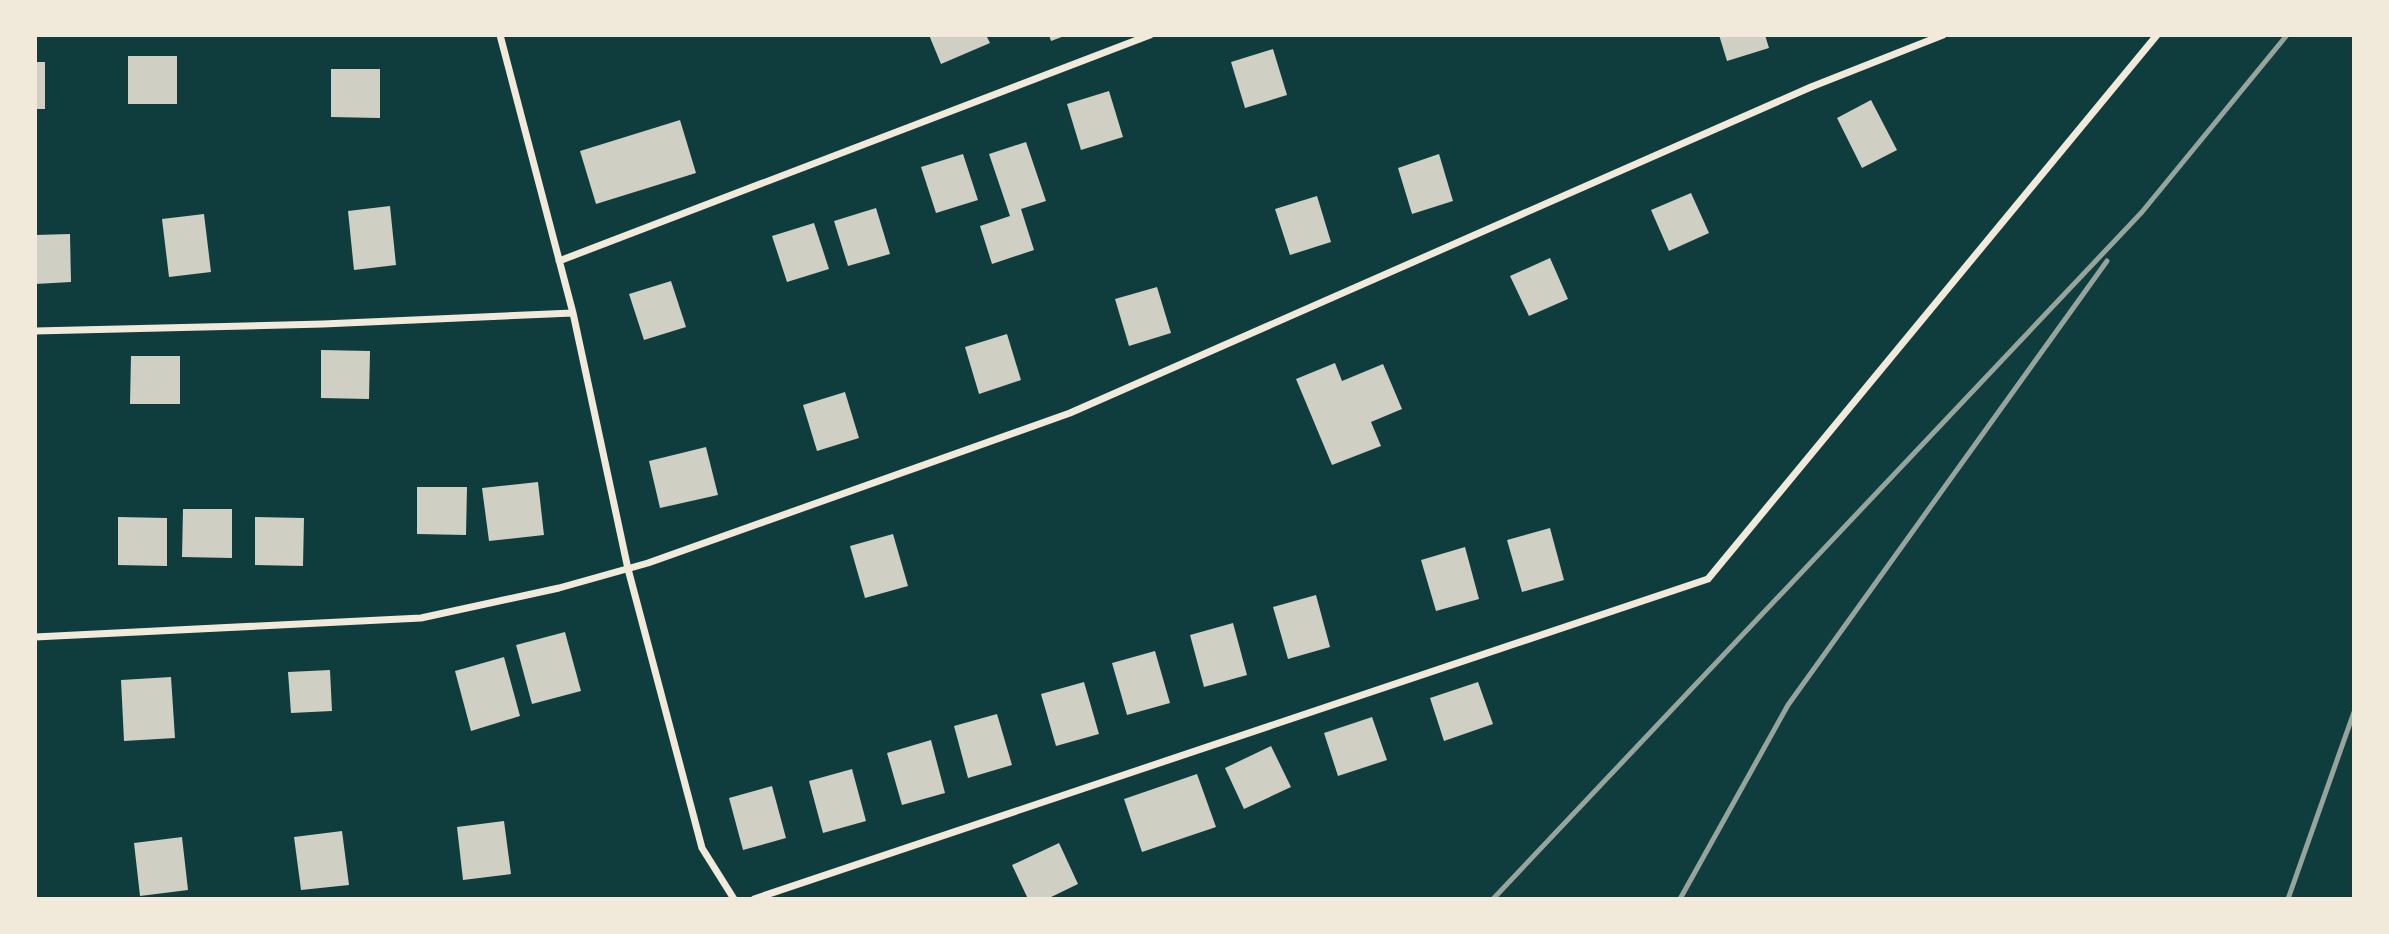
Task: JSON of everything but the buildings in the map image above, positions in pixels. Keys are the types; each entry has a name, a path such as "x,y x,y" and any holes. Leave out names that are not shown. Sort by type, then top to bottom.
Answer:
{"street":[{"path":"500,35 573,313 628,569 702,848 734,899"},
{"path":"559,261 1150,35"},
{"path":"35,637 421,618 559,588 628,569 1070,413 1811,87 1943,35"},
{"path":"754,899 1708,579 2157,35"},
{"path":"35,331 323,324 573,313"}],"railway":[{"path":"1493,899 2142,212 2287,35"},
{"path":"1680,899 1788,705 2107,261"},
{"path":"2288,899 2354,712"}]}
